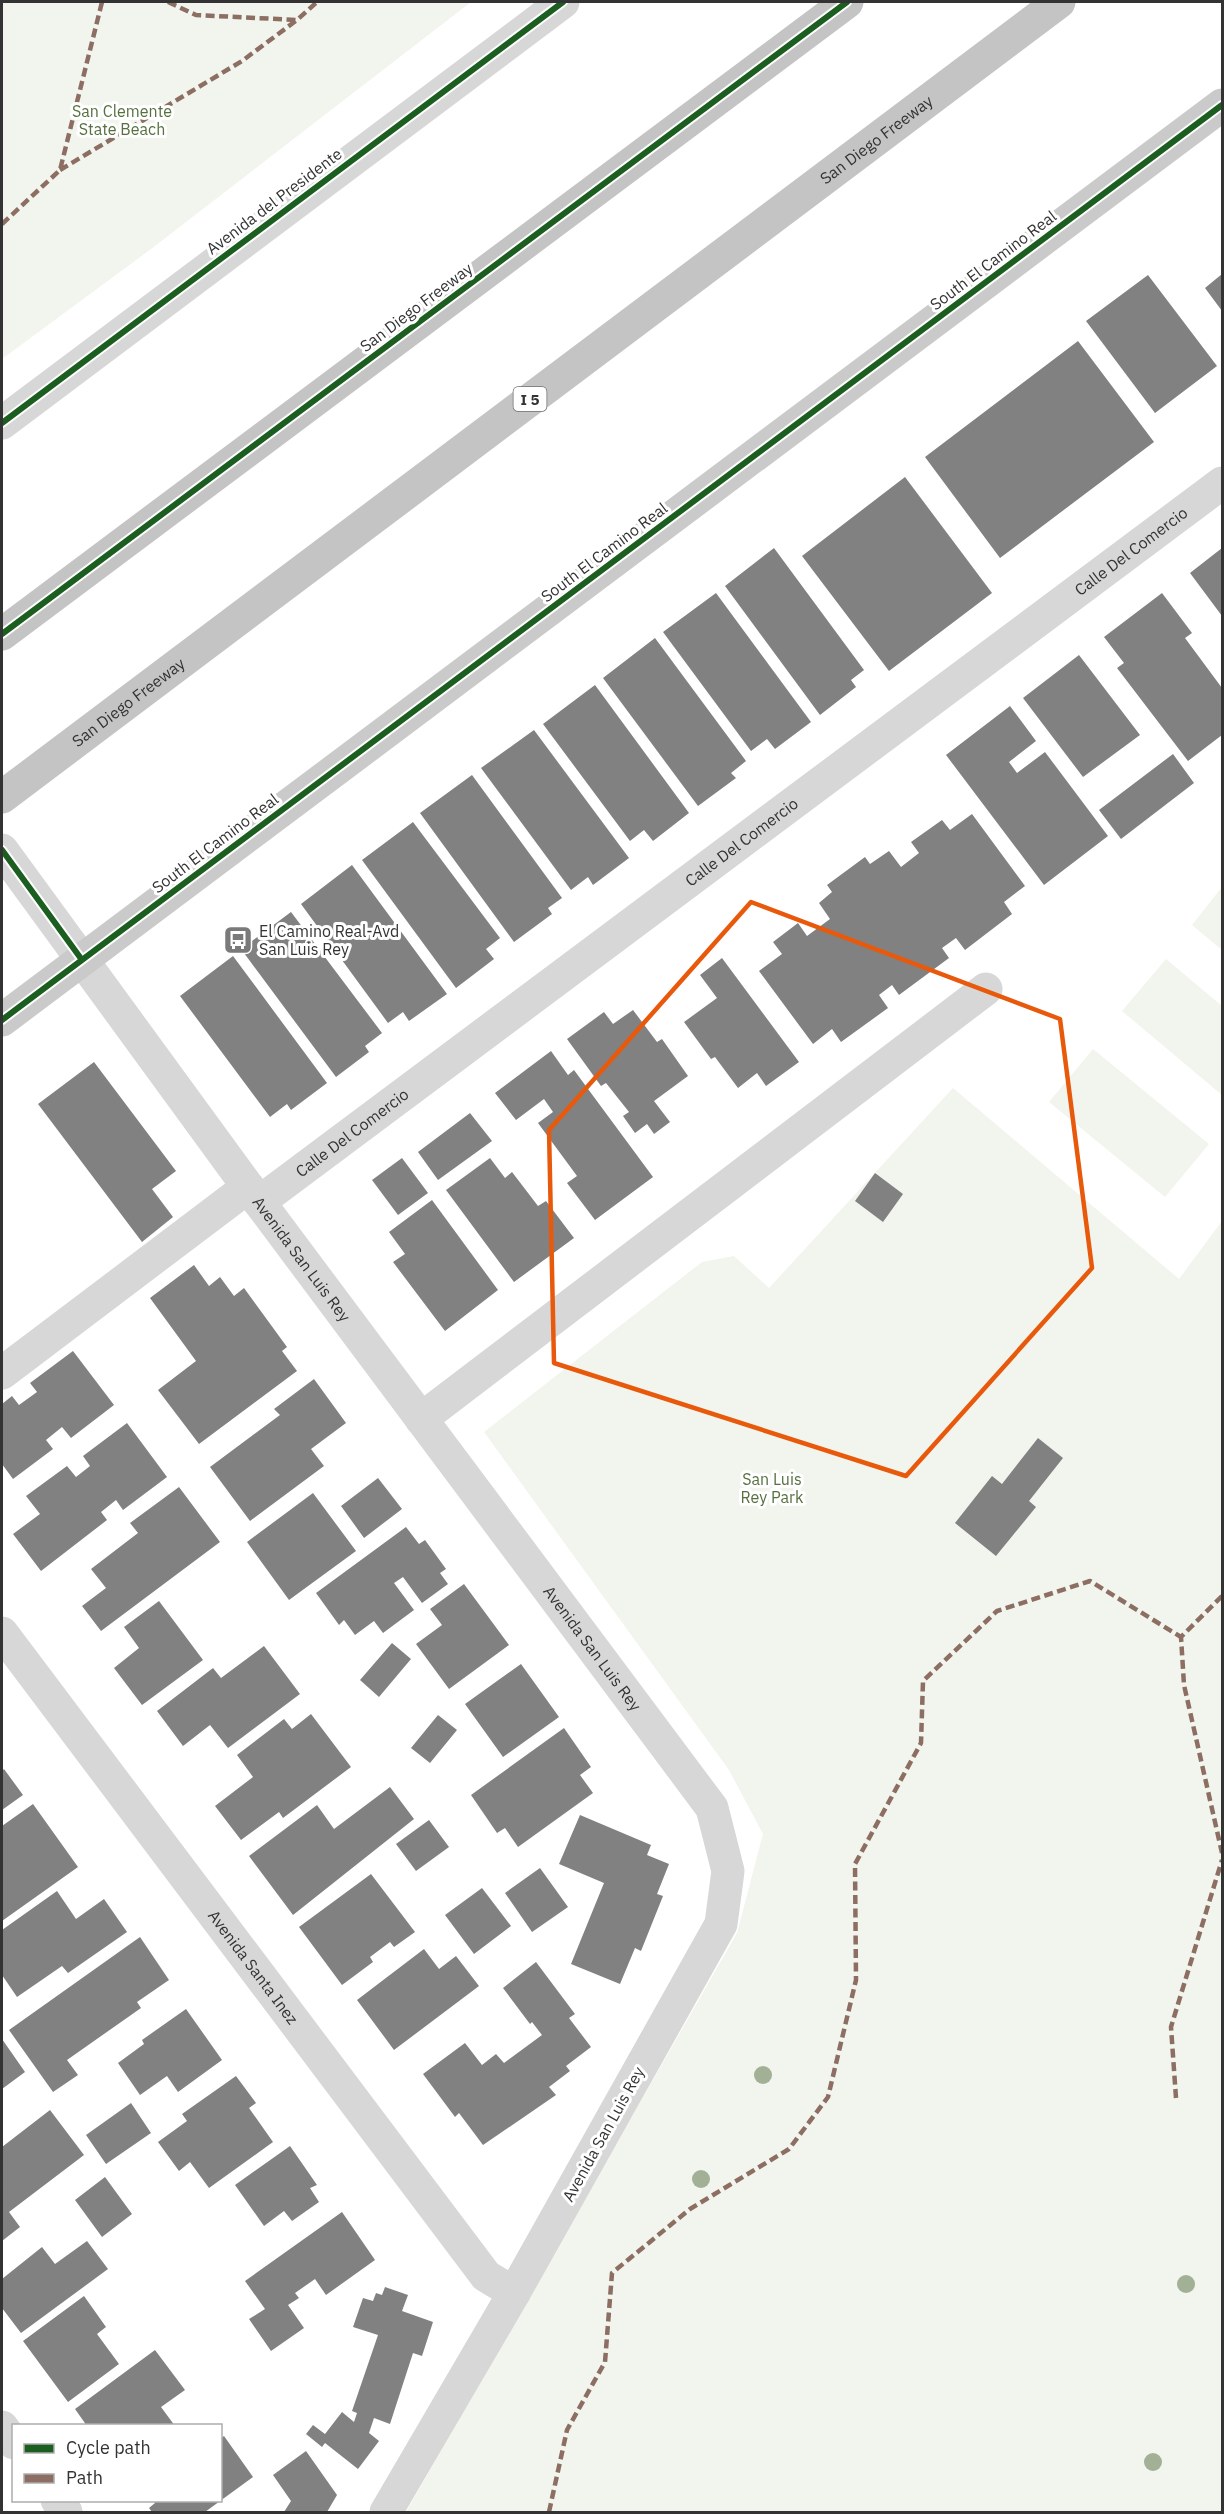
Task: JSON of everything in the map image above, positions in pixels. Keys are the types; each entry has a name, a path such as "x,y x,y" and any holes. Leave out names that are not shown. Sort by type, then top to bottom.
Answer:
{"highway":[{"name":"San Diego Freeway","path":"2,634 847,2"},
{"name":"San Diego Freeway","path":"2,797 1059,2"}],"main road":[{"name":"South El Camino Real","path":"2,1020 1222,105"}],"street":[{"name":"Avenida del Presidente","path":"2,423 563,2"},
{"name":"Calle Del Comercio","path":"2,1373 253,1195 1222,483"},
{"name":"Avenida San Luis Rey","path":"2,850 253,1195 712,1808 728,1871 721,1924 514,2293 386,2512"},
{"path":"421,1419 986,989"},
{"name":"Avenida Santa Inez","path":"2,1633 486,2276 514,2293"},
{"path":"2,2427 12,2440"}],"highlighted area":[{"path":"751,902 1060,1019 1092,1268 906,1476 554,1363 549,1130"}],"green space":[{"name":"San Clemente State Beach","path":"2,2 471,2 151,249 2,359"},
{"path":"1222,887 1222,950 1192,925"},
{"path":"1166,959 1222,1006 1222,1095 1122,1011"},
{"path":"1093,1049 1209,1144 1165,1197 1049,1102"},
{"name":"San Luis Rey Park","path":"953,1088 1179,1279 1222,1221 1222,2512 406,2512 737,1933 763,1834 729,1770 484,1432 702,1262 734,1256 769,1288"}],"building":[{"path":"1222,274 1222,311 1205,288"},
{"path":"1148,275 1217,366 1155,413 1086,321"},
{"path":"1078,341 1154,442 1000,558 925,457"},
{"path":"905,477 992,593 889,671 802,556"},
{"path":"774,548 864,670 851,680 856,687 820,715 725,586"},
{"path":"1222,548 1222,616 1190,573"},
{"path":"716,593 811,722 775,749 767,739 751,751 663,632"},
{"path":"1162,593 1192,633 1185,638 1222,688 1222,735 1188,761 1117,668 1124,663 1104,637"},
{"path":"655,638 746,761 731,773 736,778 698,806 603,678"},
{"path":"1079,655 1140,735 1083,777 1023,698"},
{"path":"595,685 689,813 653,841 644,830 630,841 543,724"},
{"path":"1010,706 1036,741 1009,762 1017,773 1045,752 1108,836 1044,885 946,755"},
{"path":"534,730 629,858 593,885 588,877 571,890 481,768"},
{"path":"1173,754 1194,783 1121,839 1099,810"},
{"path":"472,775 562,898 548,908 552,914 514,942 420,813"},
{"path":"972,814 1025,886 1004,902 1012,914 965,950 956,938 942,948 949,958 899,995 892,985 879,995 888,1008 841,1042 832,1029 813,1044 759,971 782,954 773,942 798,923 807,936 830,919 819,903 832,892 827,885 865,857 870,864 889,851 901,867 919,853 911,842 942,820 950,830"},
{"path":"413,822 500,938 486,949 494,959 456,988 362,860"},
{"path":"352,865 447,994 409,1021 403,1012 388,1023 301,904"},
{"path":"291,912 382,1033 365,1046 369,1052 336,1077 241,949"},
{"path":"233,956 327,1083 291,1110 287,1104 270,1117 180,996"},
{"path":"722,958 799,1062 766,1086 757,1073 738,1088 715,1057 711,1059 684,1022 717,998 700,975"},
{"path":"633,1010 657,1042 662,1039 688,1076 654,1101 670,1122 654,1134 647,1124 635,1133 623,1116 629,1112 606,1083 601,1086 567,1039 604,1012 613,1024"},
{"path":"551,1051 568,1075 574,1070 653,1177 595,1220 567,1183 577,1176 538,1123 553,1112 544,1099 516,1120 495,1093"},
{"path":"94,1062 176,1171 152,1189 173,1217 142,1242 38,1104"},
{"path":"470,1113 492,1141 438,1180 418,1152"},
{"path":"402,1158 428,1193 398,1215 372,1180"},
{"path":"490,1158 505,1178 512,1172 538,1206 546,1201 574,1238 514,1282 446,1190"},
{"path":"875,1173 903,1194 883,1222 855,1201"},
{"path":"432,1200 498,1290 445,1331 393,1262 405,1254 389,1232"},
{"path":"194,1265 209,1286 220,1277 234,1296 244,1288 287,1347 282,1351 297,1371 199,1444 158,1390 196,1361 150,1298"},
{"path":"73,1351 114,1405 71,1438 62,1427 46,1440 53,1449 13,1479 2,1464 2,1404 12,1396 19,1405 37,1392 30,1383"},
{"path":"314,1379 346,1423 311,1449 324,1466 250,1521 210,1467 280,1415 274,1409"},
{"path":"127,1423 167,1477 123,1510 116,1500 101,1512 107,1520 41,1571 13,1534 40,1514 26,1496 67,1466 76,1477 90,1466 83,1456"},
{"path":"1038,1438 1063,1458 1029,1501 1036,1507 996,1556 955,1523 992,1476 1002,1484"},
{"path":"378,1478 402,1509 364,1538 341,1506"},
{"path":"179,1487 220,1542 101,1631 82,1606 106,1588 91,1569 138,1533 130,1523"},
{"path":"313,1493 356,1551 289,1600 247,1542"},
{"path":"406,1527 419,1544 425,1540 446,1569 440,1573 448,1584 422,1603 403,1577 394,1583 414,1610 383,1633 374,1621 355,1635 344,1620 339,1625 316,1593"},
{"path":"464,1584 509,1645 449,1689 416,1644 442,1625 430,1609"},
{"path":"159,1601 203,1660 142,1705 114,1668 139,1648 124,1627"},
{"path":"392,1643 411,1659 379,1697 360,1680"},
{"path":"264,1646 300,1694 228,1748 210,1725 183,1746 157,1711 213,1668 221,1678"},
{"path":"521,1664 559,1717 503,1757 465,1704"},
{"path":"311,1714 351,1767 283,1818 279,1812 241,1840 215,1806 253,1777 237,1755 284,1719 292,1729"},
{"path":"438,1715 457,1730 430,1763 411,1748"},
{"path":"564,1728 591,1767 580,1775 593,1793 518,1847 505,1828 497,1833 471,1795"},
{"path":"4,1769 23,1795 2,1810 2,1771"},
{"path":"390,1787 414,1819 293,1915 249,1856 317,1805 334,1829"},
{"path":"33,1804 78,1867 2,1921 2,1826"},
{"path":"580,1815 651,1845 647,1855 669,1864 657,1894 663,1896 641,1951 635,1948 620,1984 571,1964 604,1883 559,1864"},
{"path":"429,1820 449,1847 416,1871 396,1844"},
{"path":"540,1868 568,1907 532,1932 505,1893"},
{"path":"371,1874 415,1932 394,1947 390,1942 370,1957 373,1962 342,1985 299,1927"},
{"path":"482,1888 511,1926 474,1954 445,1915"},
{"path":"57,1891 76,1919 104,1899 127,1932 68,1973 62,1966 17,1997 2,1975 2,1930"},
{"path":"140,1937 169,1980 137,2002 141,2008 67,2060 78,2075 53,2092 9,2030"},
{"path":"424,1949 439,1969 456,1956 479,1986 394,2050 357,2000"},
{"path":"536,1962 575,2014 569,2018 591,2047 566,2066 570,2071 549,2087 556,2095 483,2145 459,2113 455,2117 423,2074 465,2043 482,2065 496,2054 504,2063 542,2035 532,2022 530,2024 503,1988"},
{"path":"186,2009 222,2060 178,2092 167,2076 140,2095 118,2063 144,2044 142,2040"},
{"path":"2,2039 25,2072 2,2089"},
{"path":"236,2076 256,2103 249,2108 273,2142 209,2188 190,2162 179,2171 158,2142 187,2121 182,2114"},
{"path":"131,2103 151,2133 106,2164 86,2135"},
{"path":"50,2110 84,2155 9,2212 20,2227 2,2241 2,2147"},
{"path":"290,2146 317,2185 310,2188 319,2202 292,2221 284,2211 264,2226 235,2185"},
{"path":"105,2177 132,2214 102,2237 75,2200"},
{"path":"342,2212 375,2260 326,2295 315,2279 295,2293 299,2298 288,2305 304,2328 271,2351 249,2319 265,2309 245,2281"},
{"path":"87,2241 108,2269 21,2333 2,2308 2,2279 42,2247 55,2264"},
{"path":"385,2287 408,2295 402,2311 433,2322 422,2356 413,2353 390,2424 374,2418 369,2433 379,2441 358,2469 325,2443 322,2447 306,2434 313,2425 325,2434 342,2412 354,2422 357,2413 352,2411 378,2335 353,2327 363,2298 373,2301 376,2293 382,2295"},
{"path":"84,2296 106,2327 97,2334 119,2364 68,2402 23,2341"},
{"path":"155,2350 185,2390 161,2407 174,2424 86,2424 75,2409"},
{"path":"224,2436 253,2477 222,2500 222,2438"},
{"path":"306,2451 337,2495 327,2512 284,2512 291,2501 273,2475"},
{"path":"219,2502 205,2512 152,2512 149,2508 155,2503"}],"marked path":[{"path":"2,224 60,170 102,2"},
{"path":"168,2 196,15 297,20"},
{"path":"60,170 242,61 317,2"},
{"path":"549,2512 567,2430 605,2362 612,2273 690,2209 789,2149 828,2097 856,1980 855,1864 921,1743 923,1681 997,1611 1090,1581 1181,1637"},
{"path":"1222,1596 1181,1637 1184,1685 1222,1853"},
{"path":"1176,2098 1171,2027 1222,1860"}],"cycle path":[{"path":"2,423 563,2"},
{"path":"2,634 847,2"},
{"path":"2,1020 1222,105"},
{"path":"2,850 82,960"}],"place":[{"name":"El Camino Real-Avd San Luis Rey","path":"238,940"}]}
